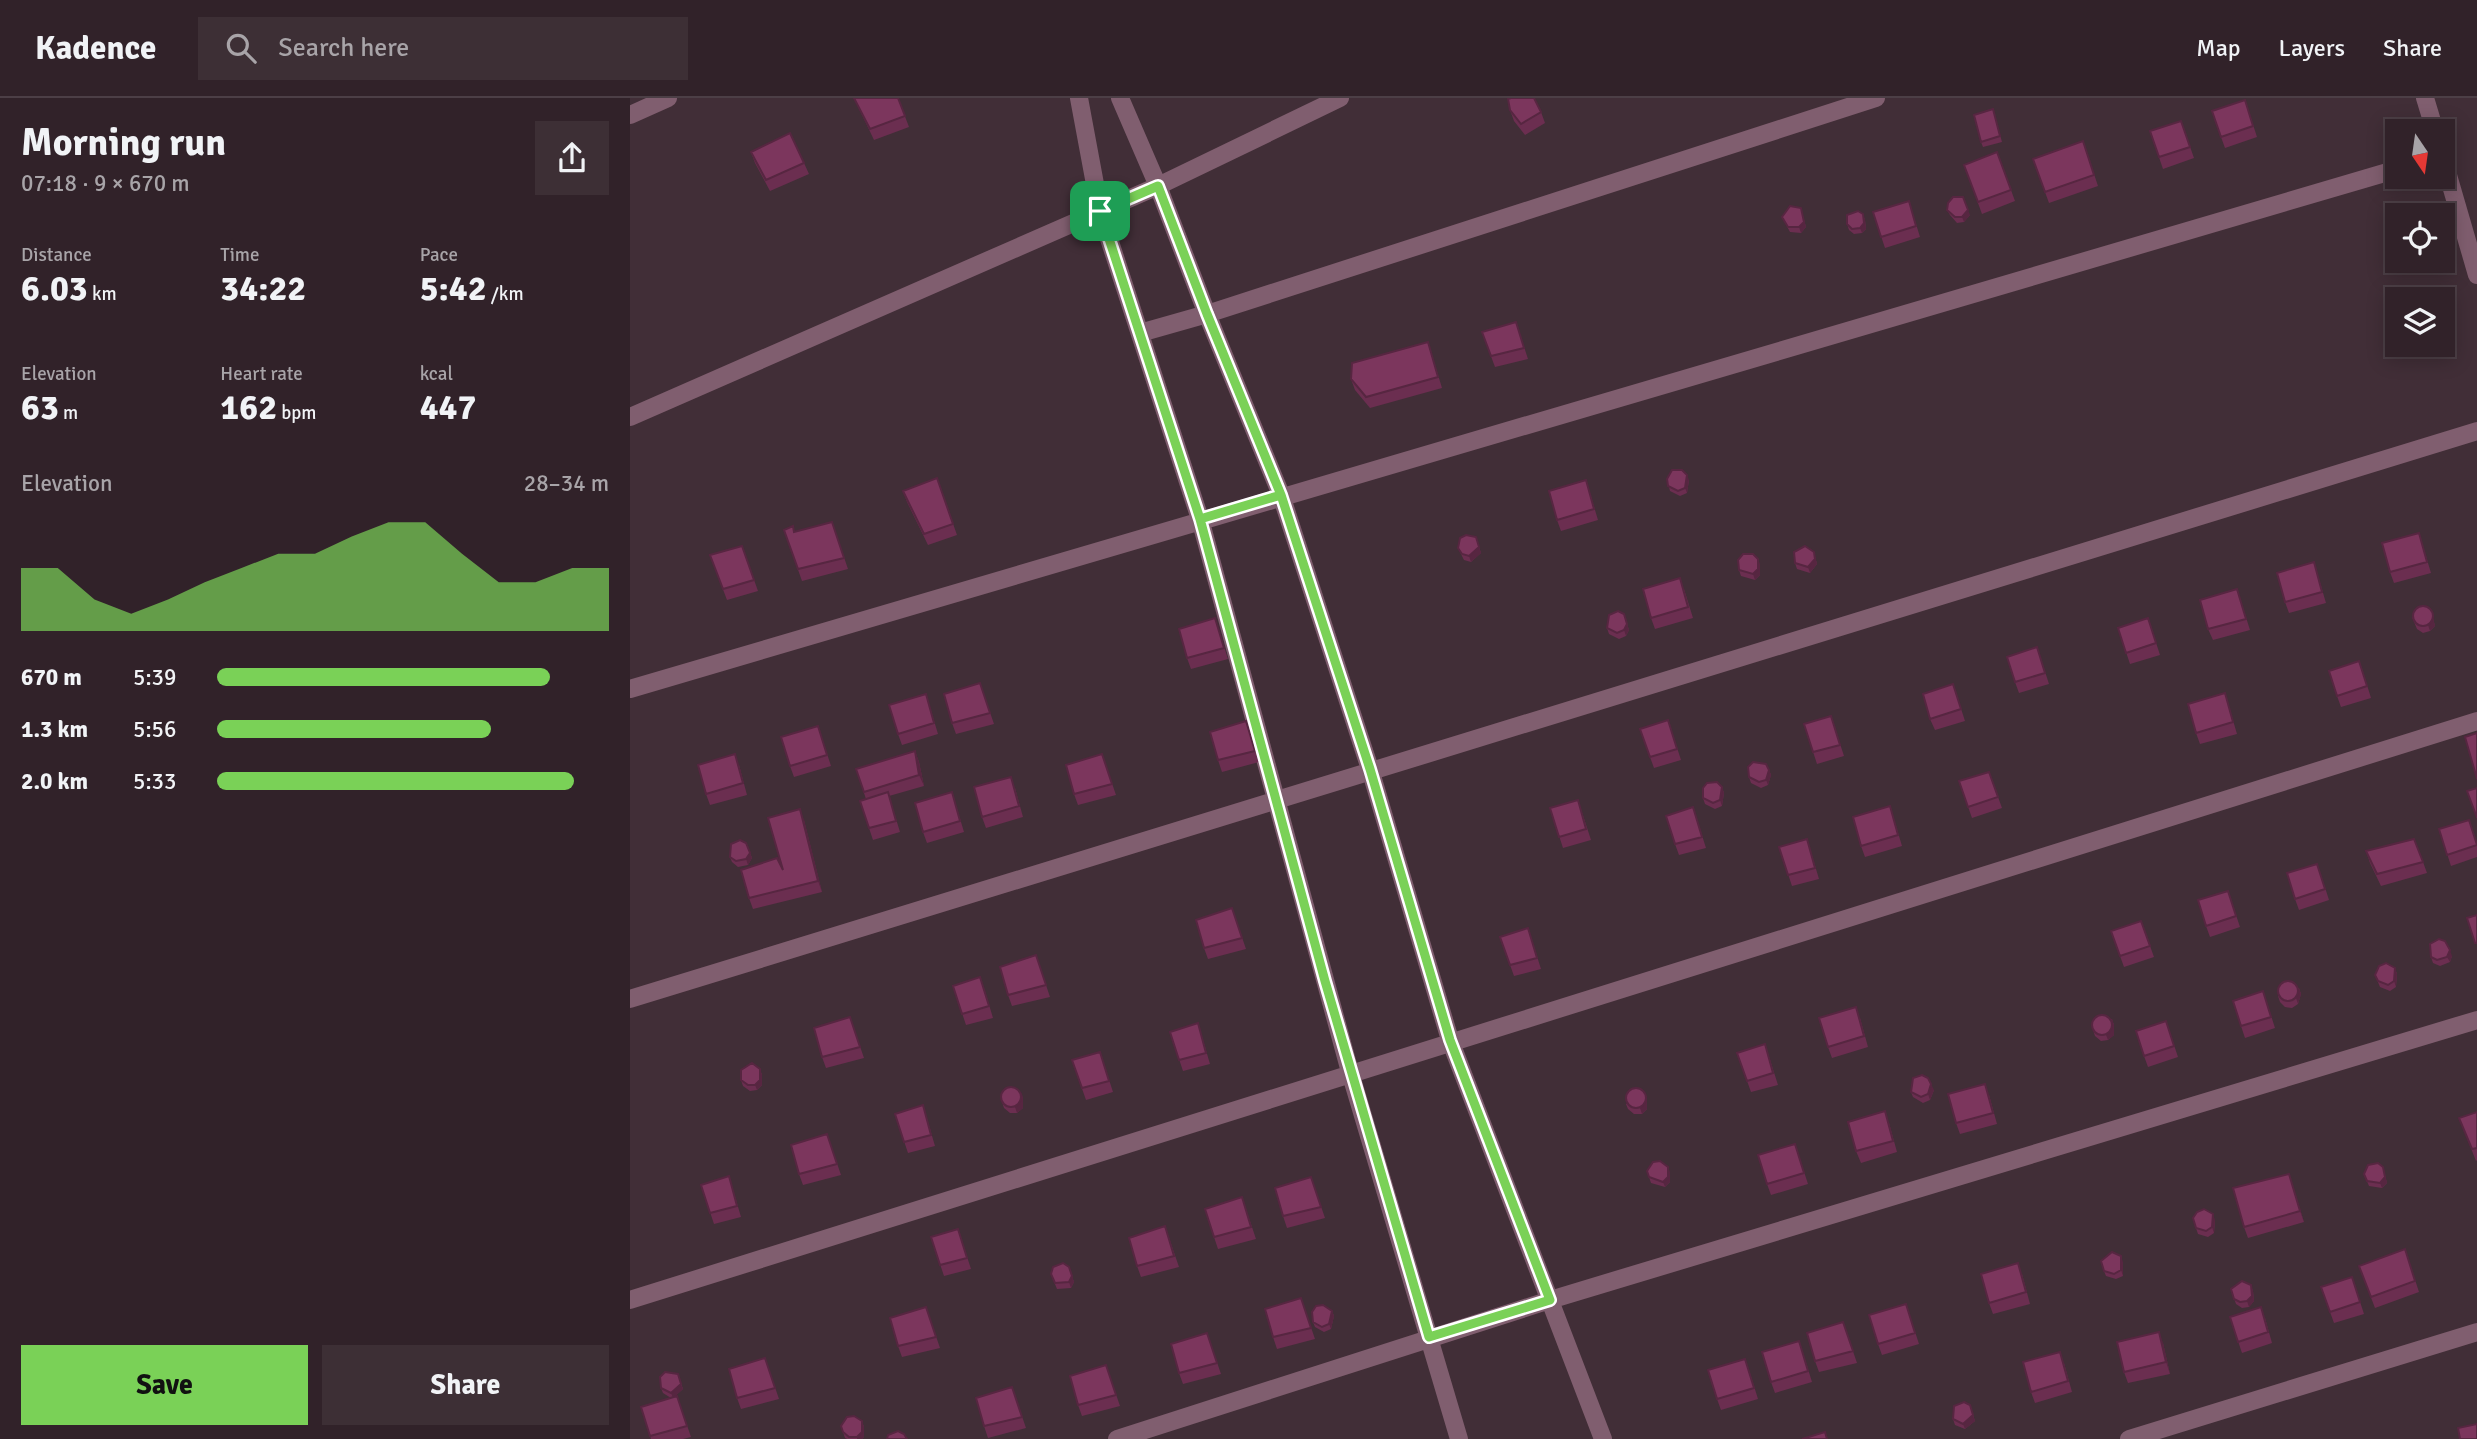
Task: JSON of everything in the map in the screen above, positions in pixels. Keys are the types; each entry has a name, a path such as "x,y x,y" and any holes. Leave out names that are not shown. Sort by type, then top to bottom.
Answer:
{"street":[{"path":"630,115 668,98"},
{"path":"1079,98 1100,211 1200,519 1350,1072 1459,1439"},
{"path":"1120,98 1158,186 1281,495 1370,769 1450,1040 1604,1439"},
{"path":"630,417 1158,186 1339,98"},
{"path":"1140,333 1207,314 1876,98"},
{"path":"2425,98 2431,119"},
{"path":"630,689 1281,495 2385,173"},
{"path":"2452,189 2477,275"},
{"path":"630,999 1370,769 2477,431"},
{"path":"630,1300 1450,1040 2477,721"},
{"path":"1118,1439 1429,1337 2477,1020"},
{"path":"2129,1439 2477,1332"}],"building":[{"path":"854,98 898,98 905,116 870,129"},
{"path":"1534,98 1541,112 1521,124 1510,110 1508,99"},
{"path":"2245,100 2253,126 2221,137 2212,111"},
{"path":"1993,109 2000,136 1981,142 1974,115"},
{"path":"2181,121 2190,147 2159,157 2150,131"},
{"path":"790,133 804,163 766,180 751,152"},
{"path":"2083,141 2094,175 2045,192 2033,159"},
{"path":"1997,152 2011,190 1978,202 1964,165"},
{"path":"1953,197 1963,197 1968,210 1962,217 1955,217 1947,210"},
{"path":"1909,201 1916,226 1881,237 1873,212"},
{"path":"1790,206 1801,208 1804,222 1799,227 1788,227 1782,217"},
{"path":"1858,211 1863,214 1864,223 1860,228 1852,229 1847,224 1847,215"},
{"path":"1516,322 1524,348 1491,356 1482,332"},
{"path":"1428,342 1438,377 1366,397 1351,379 1352,363"},
{"path":"1672,470 1682,470 1687,475 1685,488 1678,491 1668,486 1667,479"},
{"path":"937,478 953,524 924,534 903,491"},
{"path":"1586,480 1594,509 1557,520 1549,491"},
{"path":"832,522 844,558 798,569 784,530 793,526 794,532"},
{"path":"2419,533 2427,562 2390,572 2382,543"},
{"path":"1466,535 1476,537 1479,547 1469,556 1462,554 1458,548 1460,538"},
{"path":"742,546 754,580 723,589 710,555"},
{"path":"1805,546 1814,552 1815,559 1808,567 1795,563 1794,552"},
{"path":"1743,554 1753,554 1758,559 1758,569 1753,574 1739,570 1738,560"},
{"path":"2314,562 2322,592 2285,602 2277,573"},
{"path":"1680,578 1688,607 1651,618 1643,589"},
{"path":"2237,589 2246,619 2208,629 2200,600"},
{"path":"2423,606 2430,609 2433,616 2430,623 2423,626 2416,623 2413,616 2416,609"},
{"path":"1618,611 1624,614 1627,624 1624,630 1617,633 1607,628 1609,615"},
{"path":"1215,618 1224,648 1187,658 1179,629"},
{"path":"2148,618 2156,643 2126,653 2118,628"},
{"path":"2037,647 2045,673 2015,682 2007,657"},
{"path":"2359,661 2367,686 2337,696 2329,671"},
{"path":"980,683 990,713 952,723 944,694"},
{"path":"1953,684 1961,709 1930,719 1923,694"},
{"path":"2225,693 2233,722 2196,733 2188,704"},
{"path":"926,694 934,723 898,734 889,705"},
{"path":"1831,716 1840,745 1813,752 1804,724"},
{"path":"1668,720 1677,749 1650,757 1640,729"},
{"path":"1246,721 1255,751 1218,760 1210,732"},
{"path":"818,726 827,755 790,766 781,737"},
{"path":"2477,733 2477,779 2465,737"},
{"path":"915,751 919,775 864,792 856,769"},
{"path":"735,754 743,783 706,794 698,765"},
{"path":"1102,754 1112,784 1074,794 1066,765"},
{"path":"1753,762 1766,764 1769,770 1766,780 1759,782 1749,777 1748,767"},
{"path":"1989,772 1998,797 1968,807 1959,781"},
{"path":"1011,777 1019,806 982,817 974,787"},
{"path":"1717,782 1722,787 1720,800 1713,803 1703,798 1703,788 1707,783"},
{"path":"2477,788 2477,818 2467,791"},
{"path":"888,792 896,821 869,828 860,801"},
{"path":"952,792 960,821 923,832 915,803"},
{"path":"1578,800 1586,829 1559,837 1550,808"},
{"path":"1890,806 1898,835 1861,846 1853,817"},
{"path":"1693,807 1702,837 1675,844 1666,816"},
{"path":"800,809 818,881 749,898 741,870 777,858 783,870 768,818"},
{"path":"2469,820 2477,845 2447,855 2439,829"},
{"path":"1807,839 1815,868 1788,875 1779,847"},
{"path":"2414,839 2423,862 2377,874 2366,851"},
{"path":"740,840 746,843 750,853 746,859 736,861 730,857 731,844"},
{"path":"2317,864 2325,889 2295,899 2287,873"},
{"path":"2228,891 2236,916 2206,926 2198,900"},
{"path":"1232,908 1242,938 1204,948 1196,920"},
{"path":"2477,915 2477,943 2475,943 2467,918"},
{"path":"2141,921 2150,946 2120,956 2111,931"},
{"path":"1528,928 1537,958 1510,965 1500,937"},
{"path":"2439,939 2445,941 2450,950 2447,957 2437,960 2431,957 2430,944"},
{"path":"1036,955 1046,985 1008,995 1000,967"},
{"path":"2386,963 2395,968 2394,981 2388,985 2378,981 2375,975 2379,966"},
{"path":"980,977 989,1006 962,1014 953,986"},
{"path":"2284,981 2292,981 2298,991 2292,1001 2284,1001 2278,995 2278,987"},
{"path":"2263,991 2271,1017 2241,1026 2233,1001"},
{"path":"1856,1007 1864,1036 1828,1047 1819,1018"},
{"path":"2098,1015 2106,1015 2112,1025 2106,1035 2098,1035 2092,1029 2092,1021"},
{"path":"850,1017 860,1047 822,1057 814,1028"},
{"path":"2166,1021 2174,1046 2144,1056 2136,1031"},
{"path":"1198,1023 1206,1053 1179,1060 1170,1032"},
{"path":"1765,1044 1773,1073 1747,1081 1737,1053"},
{"path":"1100,1052 1109,1081 1082,1088 1072,1060"},
{"path":"752,1063 760,1069 760,1080 755,1085 748,1085 741,1080 741,1070"},
{"path":"1922,1075 1928,1078 1931,1084 1928,1094 1921,1097 1911,1092 1913,1078"},
{"path":"1985,1084 1993,1113 1956,1123 1948,1094"},
{"path":"1007,1087 1015,1087 1021,1097 1015,1107 1007,1107 1001,1101 1001,1093"},
{"path":"1632,1088 1640,1088 1646,1098 1640,1108 1632,1108 1626,1102 1626,1094"},
{"path":"923,1105 931,1135 904,1142 895,1114"},
{"path":"1885,1111 1893,1141 1856,1151 1848,1122"},
{"path":"2477,1112 2477,1148 2472,1149 2459,1118"},
{"path":"827,1134 837,1164 799,1174 791,1145"},
{"path":"1795,1144 1804,1173 1767,1184 1758,1155"},
{"path":"1660,1161 1668,1167 1668,1177 1663,1182 1649,1177 1647,1171 1653,1162"},
{"path":"2378,1163 2383,1167 2385,1177 2380,1183 2367,1181 2364,1174 2368,1165"},
{"path":"2289,1174 2300,1211 2244,1227 2233,1188"},
{"path":"729,1176 737,1206 710,1213 701,1185"},
{"path":"1311,1177 1321,1207 1283,1216 1275,1188"},
{"path":"1242,1197 1251,1227 1214,1237 1205,1209"},
{"path":"2204,1209 2213,1214 2212,1227 2206,1231 2196,1228 2193,1218 2197,1212"},
{"path":"1165,1226 1174,1256 1137,1266 1129,1238"},
{"path":"958,1229 967,1258 940,1265 931,1237"},
{"path":"2405,1249 2415,1281 2371,1297 2359,1266"},
{"path":"2112,1252 2121,1256 2121,1270 2114,1274 2104,1271 2101,1261"},
{"path":"1063,1263 1069,1267 1072,1276 1069,1282 1055,1283 1051,1274 1053,1267"},
{"path":"2018,1263 2026,1292 1989,1303 1981,1274"},
{"path":"2352,1277 2360,1302 2330,1312 2321,1287"},
{"path":"2242,1281 2251,1285 2252,1296 2247,1301 2240,1302 2234,1299 2231,1289"},
{"path":"1301,1298 1311,1328 1273,1337 1265,1309"},
{"path":"1906,1304 1915,1333 1878,1344 1869,1315"},
{"path":"1323,1305 1332,1311 1329,1324 1322,1327 1313,1322 1312,1312 1316,1306"},
{"path":"926,1307 936,1337 898,1346 890,1318"},
{"path":"2261,1307 2268,1332 2238,1342 2230,1317"},
{"path":"1843,1322 1853,1351 1815,1361 1807,1333"},
{"path":"2159,1332 2166,1362 2124,1372 2117,1342"},
{"path":"1207,1333 1217,1363 1179,1373 1171,1344"},
{"path":"1799,1341 1808,1371 1771,1382 1762,1352"},
{"path":"2060,1352 2068,1381 2031,1392 2023,1362"},
{"path":"765,1358 775,1388 737,1398 729,1369"},
{"path":"1745,1359 1754,1388 1717,1399 1708,1370"},
{"path":"1106,1365 1116,1395 1078,1405 1070,1376"},
{"path":"665,1372 678,1374 681,1384 671,1393 661,1388 660,1377"},
{"path":"1012,1387 1022,1417 984,1426 976,1398"},
{"path":"677,1396 687,1426 650,1436 641,1407"},
{"path":"1964,1402 1970,1405 1973,1415 1963,1424 1953,1419 1954,1406"},
{"path":"854,1416 862,1421 862,1432 857,1437 849,1437 841,1426 847,1417"},
{"path":"2477,1424 2477,1439 2460,1439 2458,1428"},
{"path":"898,1431 907,1439 887,1439 888,1435"},
{"path":"1825,1432 1827,1439 1802,1439"}],"route":[{"path":"1100,211 1158,186 1281,495 1200,519 1350,1072 1429,1337 1550,1300 1450,1040 1370,769 1281,495 1200,519 1100,211"}]}
